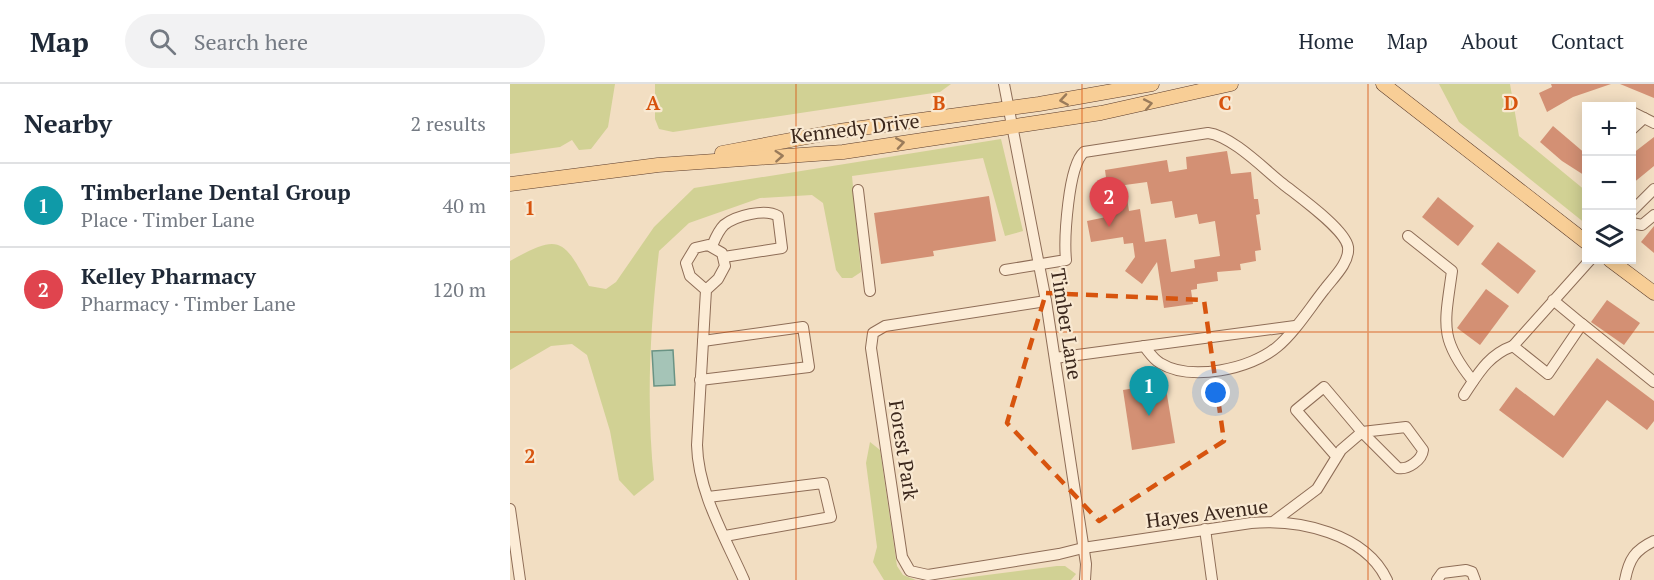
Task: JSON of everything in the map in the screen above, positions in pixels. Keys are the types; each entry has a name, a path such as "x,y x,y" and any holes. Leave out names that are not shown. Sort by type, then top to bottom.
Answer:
{"main road":[{"name":"Kennedy Drive","path":"658,165 839,131 1152,84"},
{"name":"Kennedy Drive","path":"510,184 658,165 843,152 1101,113 1231,84"},
{"path":"1383,84 1582,238"},
{"path":"1615,264 1654,293"}],"street":[{"name":"Timber Lane","path":"1004,84 1046,300 1083,548 1085,580"},
{"path":"1005,270 1066,260 1065,225 1077,164 1084,152 1188,135 1215,134 1305,202 1344,238 1348,246 1343,265 1278,347 1264,356 1221,369 1189,371 1169,367 1152,357 1144,346"},
{"path":"1633,210 1654,189"},
{"path":"858,190 870,291"},
{"path":"712,246 723,226 736,218 771,213 778,216 782,248 724,257"},
{"path":"1636,224 1646,224 1654,215"},
{"path":"1408,236 1452,271 1446,333 1454,357 1473,381"},
{"path":"706,290 690,276 686,263 695,248 712,246 724,257 725,266 722,275 706,290 697,456 701,478 708,497 744,580"},
{"path":"1464,395 1498,352 1513,346 1586,264"},
{"name":"Forest Park","path":"1046,300 885,326 876,330 871,337 871,348 879,406 902,557 910,571 923,576 1083,548"},
{"path":"1553,300 1654,382"},
{"path":"1513,346 1548,374 1582,324"},
{"path":"1055,358 1294,326"},
{"path":"700,380 809,367 803,327 703,341"},
{"path":"1273,522 1317,489 1336,456 1362,432 1406,427 1422,447 1423,455 1406,468 1398,468 1362,432 1324,387 1296,410 1336,456"},
{"path":"708,497 823,483 831,518 725,536"},
{"path":"510,509 520,580"},
{"name":"Hayes Avenue","path":"1083,548 1206,529 1273,522 1310,528 1345,539 1372,557 1387,580"},
{"path":"1206,529 1212,580"},
{"path":"1625,580 1628,562 1638,549 1654,541"},
{"path":"1437,580 1442,573 1466,570 1472,572 1475,580"}],"highlighted area":[{"path":"1046,293 1204,300 1224,441 1099,521 1007,423"}],"green space":[{"path":"510,84 615,84 608,127 591,149 579,150 572,140 560,147 510,154"},
{"path":"655,84 951,84 940,92 673,132 659,129 655,119"},
{"path":"1439,84 1510,84 1519,136 1582,188 1582,221 1459,122"},
{"path":"1001,139 1023,231 1005,236 983,158 852,176 861,272 852,278 842,278 836,270 823,203 812,195 760,198 689,223 659,251 650,366 650,423 654,480 634,496 619,480 610,431 587,355 572,344 551,346 510,370 510,261 527,252 540,246 558,245 573,258 589,286 606,289 616,282 654,227 694,188"},
{"path":"870,442 880,450 897,566 903,575 916,580 884,580 873,562 877,547 866,463"},
{"path":"1065,566 1076,574 1071,580 948,580"}],"shaded area":[{"path":"673,350 675,385 654,386 652,351"}],"building":[{"path":"1551,84 1611,84 1573,97 1547,112 1539,93 1552,87"},
{"path":"1620,84 1654,84 1654,98"},
{"path":"1553,126 1582,151 1582,174 1562,161 1540,142"},
{"path":"1654,137 1654,166 1636,181 1636,156 1636,151"},
{"path":"1227,151 1231,174 1251,172 1254,199 1258,199 1260,214 1256,215 1261,250 1255,251 1256,261 1240,264 1241,270 1217,272 1218,281 1197,284 1197,289 1191,290 1193,304 1164,308 1157,262 1142,284 1125,271 1135,257 1133,243 1124,244 1123,237 1091,242 1087,221 1111,216 1105,170 1167,160 1169,172 1187,169 1186,157","holes":["1147,182 1151,204 1172,201 1175,218 1197,214 1199,224 1215,221 1220,256 1194,260 1195,268 1171,272 1166,239 1145,242 1140,209 1129,211 1125,185"]},
{"path":"989,196 996,241 933,251 934,256 881,264 874,213"},
{"path":"1438,197 1474,226 1458,246 1422,217"},
{"path":"1654,226 1654,253 1641,242"},
{"path":"1498,242 1536,271 1518,294 1481,264"},
{"path":"1486,289 1509,306 1480,345 1457,328"},
{"path":"1607,300 1640,323 1624,345 1591,322"},
{"path":"1597,358 1654,401 1654,421 1647,430 1607,400 1563,458 1499,410 1516,387 1554,416"},
{"path":"1165,383 1175,443 1132,450 1123,390"}],"place":[{"name":"Kelley Pharmacy","path":"1109,227"},
{"name":"Timberlane Dental Group","path":"1149,416"}]}
